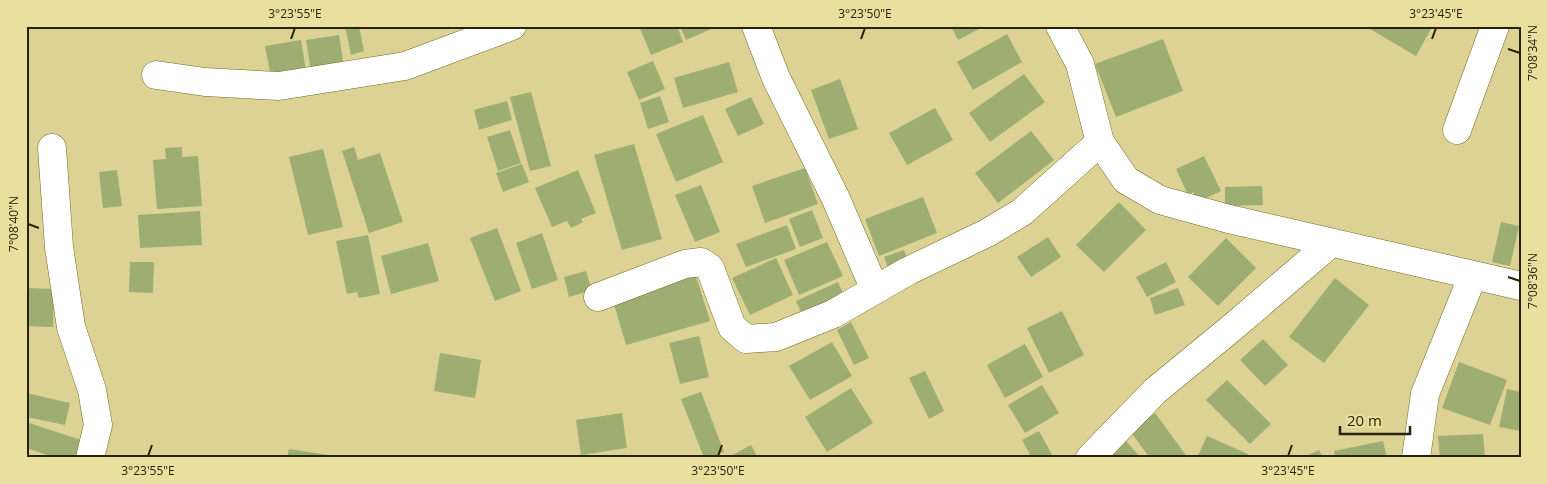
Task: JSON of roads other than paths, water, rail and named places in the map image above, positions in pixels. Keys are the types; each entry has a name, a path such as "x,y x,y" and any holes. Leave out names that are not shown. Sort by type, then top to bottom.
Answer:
{"street":[{"path":"156,75 205,82 279,86 405,66 512,26"},
{"path":"756,26 776,78 836,199 875,290"},
{"path":"1060,26 1080,64 1100,142 1126,180 1160,200 1229,219 1521,286"},
{"path":"1457,130 1495,26"},
{"path":"598,297 685,264 701,262 710,268 732,327 746,339 776,337 832,314 1022,212 1100,142"},
{"path":"52,148 59,247 71,327 92,390 98,425 90,458"},
{"path":"1090,458 1155,391 1331,243"},
{"path":"1416,458 1424,394 1472,275"}]}
